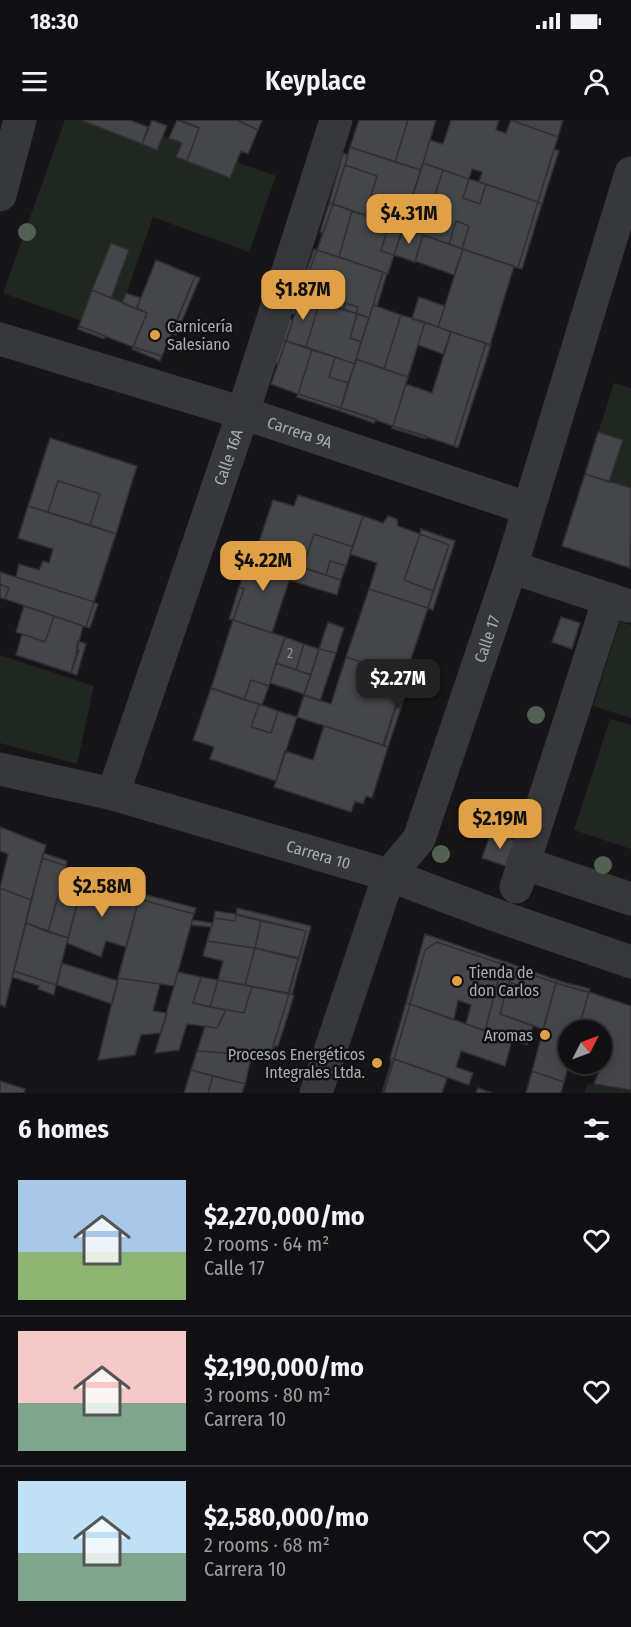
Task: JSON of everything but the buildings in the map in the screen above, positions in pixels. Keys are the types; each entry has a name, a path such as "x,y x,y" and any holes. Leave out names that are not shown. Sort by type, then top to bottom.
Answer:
{"street":[{"path":"0,195 21,120"},
{"name":"Calle 16A","path":"113,794 243,413 336,120"},
{"name":"Calle 17","path":"316,1093 389,875 419,839 511,567 527,508 631,173"},
{"name":"Carrera 9A","path":"0,339 243,413 527,508"},
{"path":"511,567 620,603 520,875 631,899"},
{"name":"Carrera 10","path":"0,769 113,794 389,875 631,962"}],"shaded area":[{"path":"65,120 118,120 276,176 249,252 153,217 113,332 3,293"},
{"path":"614,383 631,388 631,488 585,474"},
{"path":"620,621 631,625 631,718 593,706"},
{"path":"0,655 94,686 77,764 0,743"},
{"path":"610,719 631,725 631,849 574,830"},
{"path":"588,1084 631,1090 631,1093 584,1093"}],"place":[{"name":"Carnicería Salesiano","path":"155,335"},
{"name":"Tienda de don Carlos","path":"457,981"},
{"name":"Aromas","path":"545,1035"},
{"name":"Procesos Energéticos Integrales Ltda.","path":"377,1063"}]}
